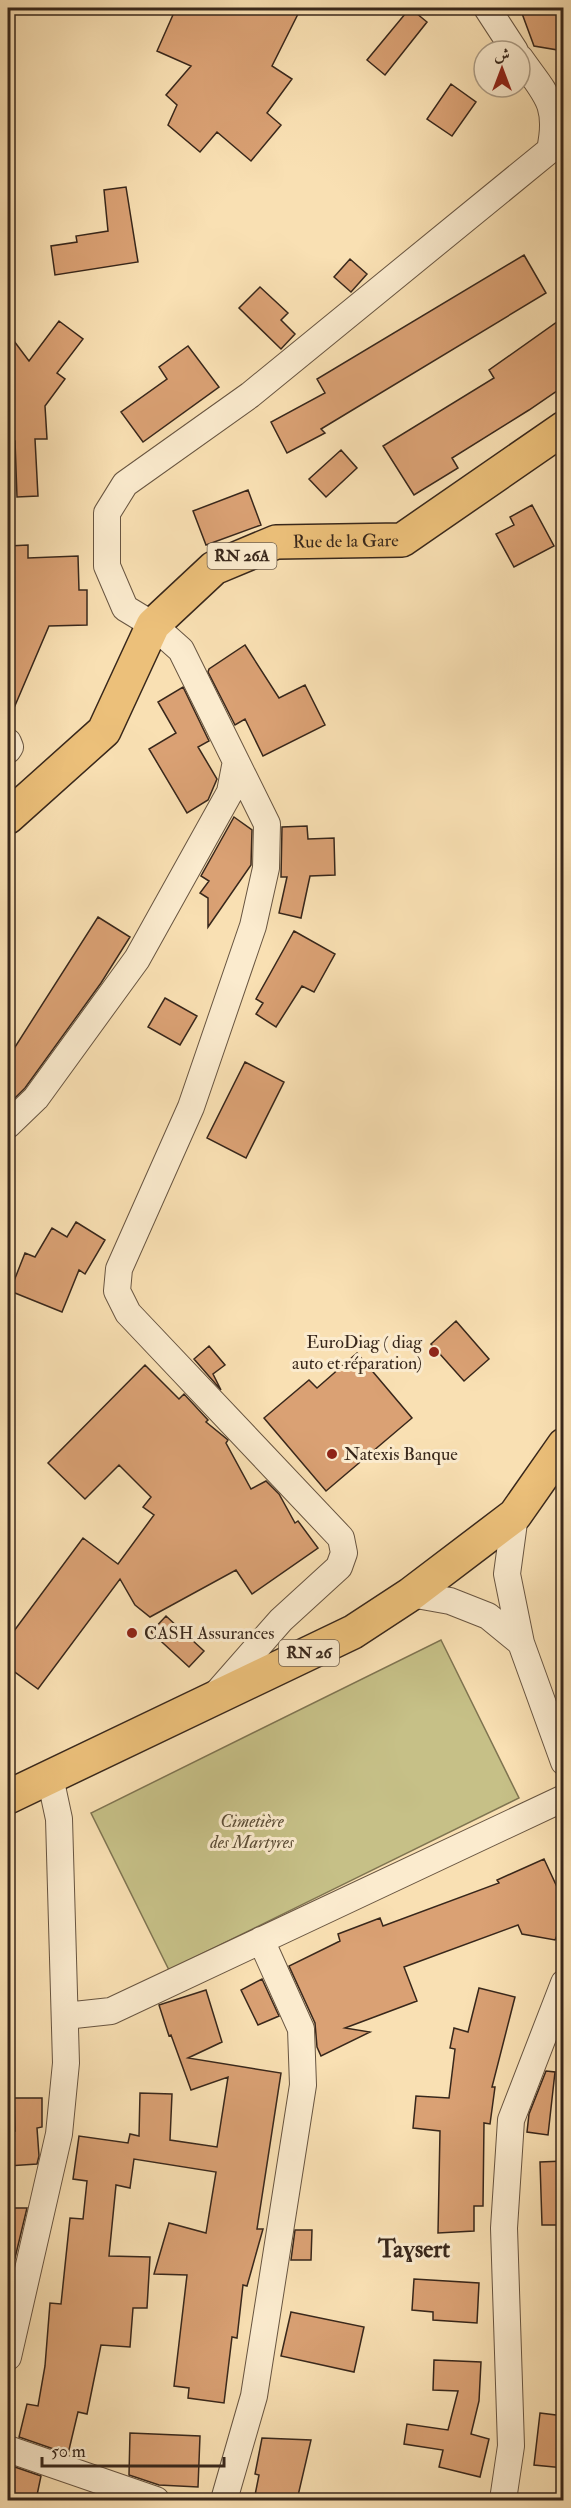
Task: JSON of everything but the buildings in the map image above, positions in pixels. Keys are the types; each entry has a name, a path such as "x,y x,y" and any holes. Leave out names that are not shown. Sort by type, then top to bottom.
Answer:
{"main road":[{"name":"Rue de la Gare","path":"8,818 104,731 153,625 214,568 276,542 402,540 564,428"},
{"name":"RN 26","path":"8,1797 352,1632 411,1594 515,1515 564,1445"}],"street":[{"path":"487,8 507,39"},
{"path":"210,1701 281,1620 339,1567 344,1553 341,1538 128,1313 117,1291 119,1269 191,1107 253,926 266,867 267,824 181,650 153,625 125,608 107,566 107,513 125,484 250,395 550,150 554,132 552,103 532,75"},
{"path":"8,742 10,747 8,750"},
{"path":"8,1125 36,1098 136,959 230,792 236,761"},
{"path":"515,1515 507,1574 521,1643 564,1762"},
{"path":"411,1594 450,1601 488,1616 521,1643"},
{"path":"8,2357 59,2134 66,2063 59,1819 50,1777"},
{"path":"64,2016 111,2011 564,1798"},
{"path":"224,2500 254,2396 303,2085 301,2029 261,1940"},
{"path":"503,2500 511,2446 504,2228 511,2120 564,1983"},
{"path":"8,2449 156,2500"}],"green space":[{"name":"Cimetière des Martyres","path":"441,1640 519,1798 169,1970 91,1813"}],"place":[{"name":"EuroDiag ( diag auto et réparation)","path":"434,1352"},
{"name":"Natexis Banque","path":"332,1454"},
{"name":"CASH Assurances","path":"132,1633"}],"district":[{"name":"Taɣsert","path":"414,2249"}]}
